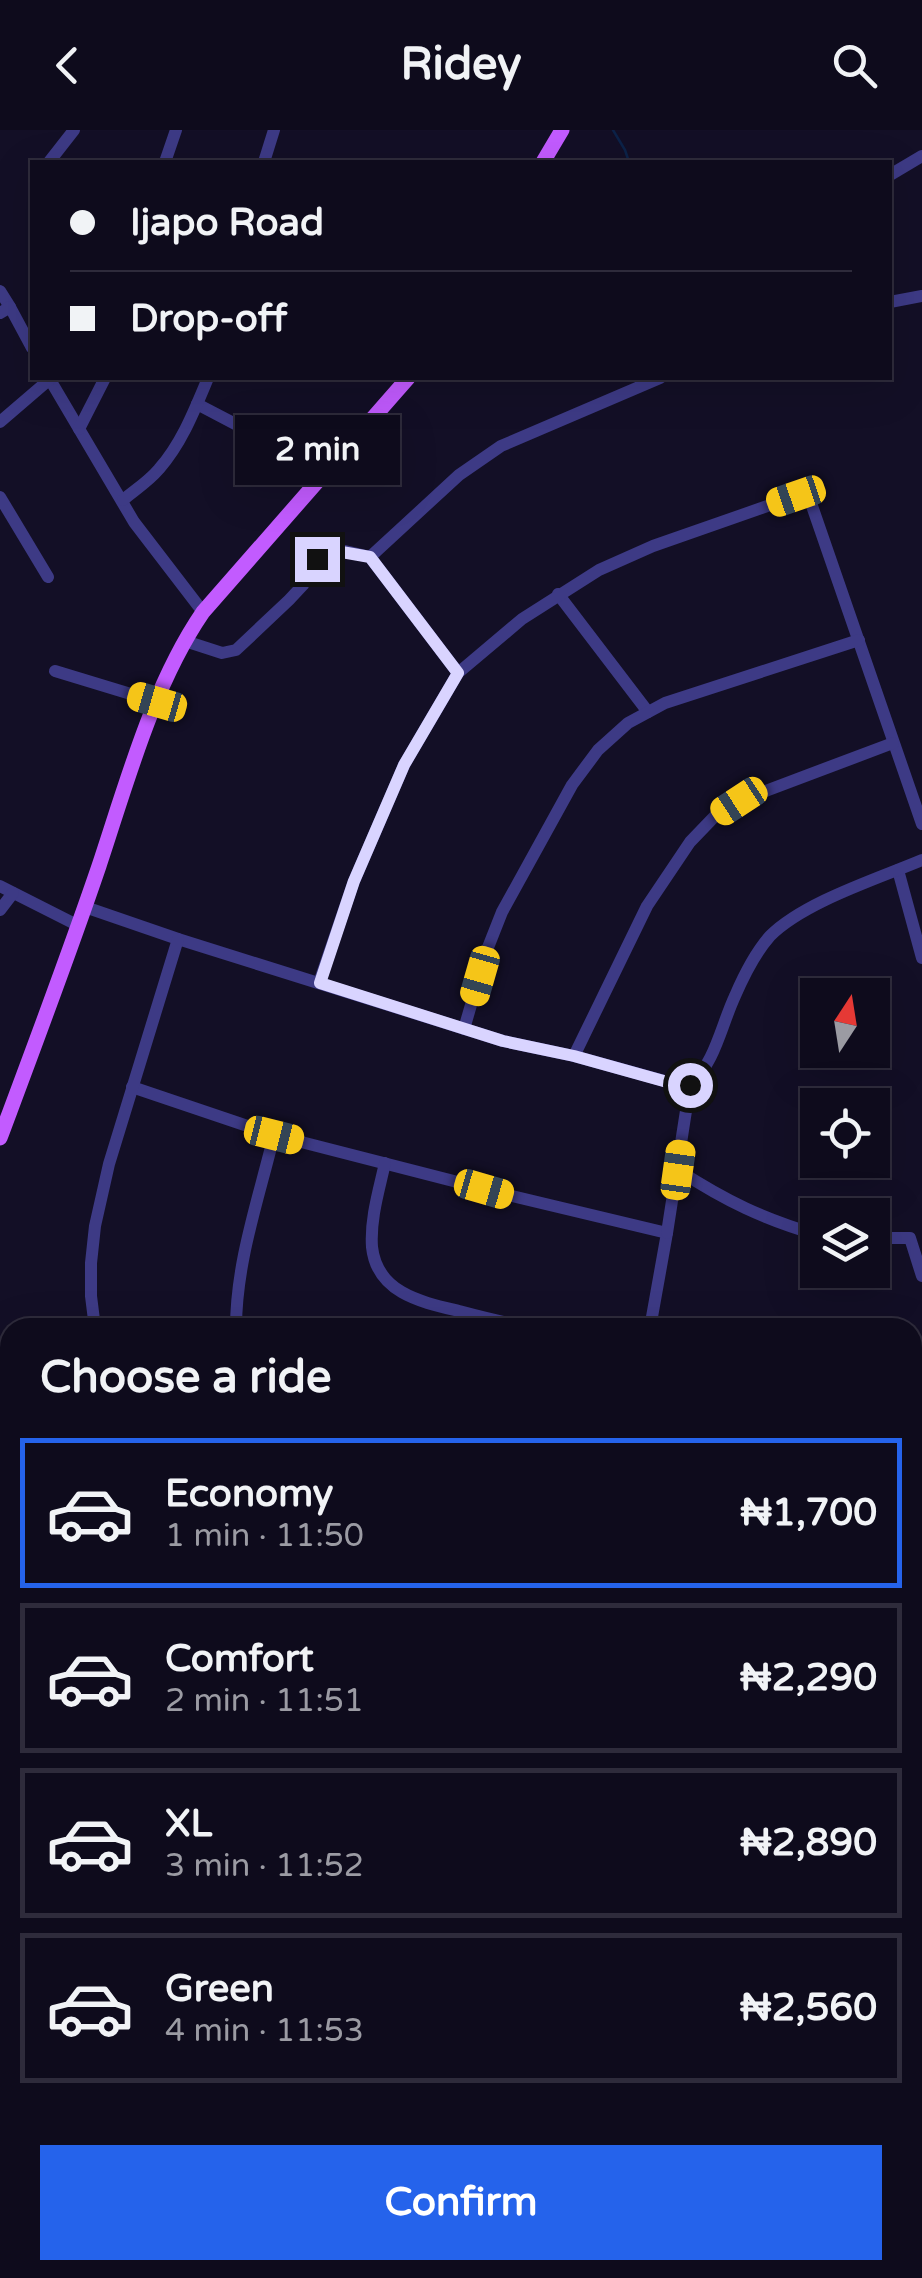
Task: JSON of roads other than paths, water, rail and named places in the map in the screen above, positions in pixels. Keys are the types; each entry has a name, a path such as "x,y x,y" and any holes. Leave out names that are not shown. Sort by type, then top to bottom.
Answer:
{"main road":[{"path":"543,160 562,130"},
{"path":"0,1138 157,702 184,640 203,612 406,380"}],"street":[{"path":"51,160 74,130"},
{"path":"166,160 176,130"},
{"path":"265,160 274,130"},
{"path":"892,174 922,156"},
{"path":"0,291 5,310 30,345"},
{"path":"892,302 922,296"},
{"path":"0,422 48,380"},
{"path":"51,380 144,535 203,612"},
{"path":"79,428 104,380"},
{"path":"122,500 168,458 207,380"},
{"path":"370,557 459,475 501,446 655,380"},
{"path":"197,404 324,471"},
{"path":"320,983 354,881 404,765 458,673 522,620 599,570 653,546 796,496 811,503 922,824"},
{"path":"0,498 48,577"},
{"path":"184,640 222,653 236,650 290,600 317,559 336,551 370,557 458,673"},
{"path":"558,594 648,712"},
{"path":"464,1029 502,912 572,785 598,750 628,723 665,704 860,640"},
{"path":"56,671 157,702"},
{"path":"574,1056 647,906 690,842 715,816 739,801 893,743"},
{"path":"652,1318 690,1085 705,1070 745,974 771,935 799,915 922,860"},
{"path":"898,870 922,958"},
{"path":"0,910 6,890 79,926"},
{"path":"85,907 503,1041 690,1085"},
{"path":"94,1318 95,1226 109,1164 178,939"},
{"path":"132,1087 274,1135 667,1233"},
{"path":"236,1318 240,1273 274,1135"},
{"path":"385,1162 372,1246 384,1280 404,1296 425,1304 484,1318"},
{"path":"678,1170 721,1198 800,1229"},
{"path":"890,1238 910,1238 922,1276"}],"waterway":[{"path":"613,130 628,160"}]}
